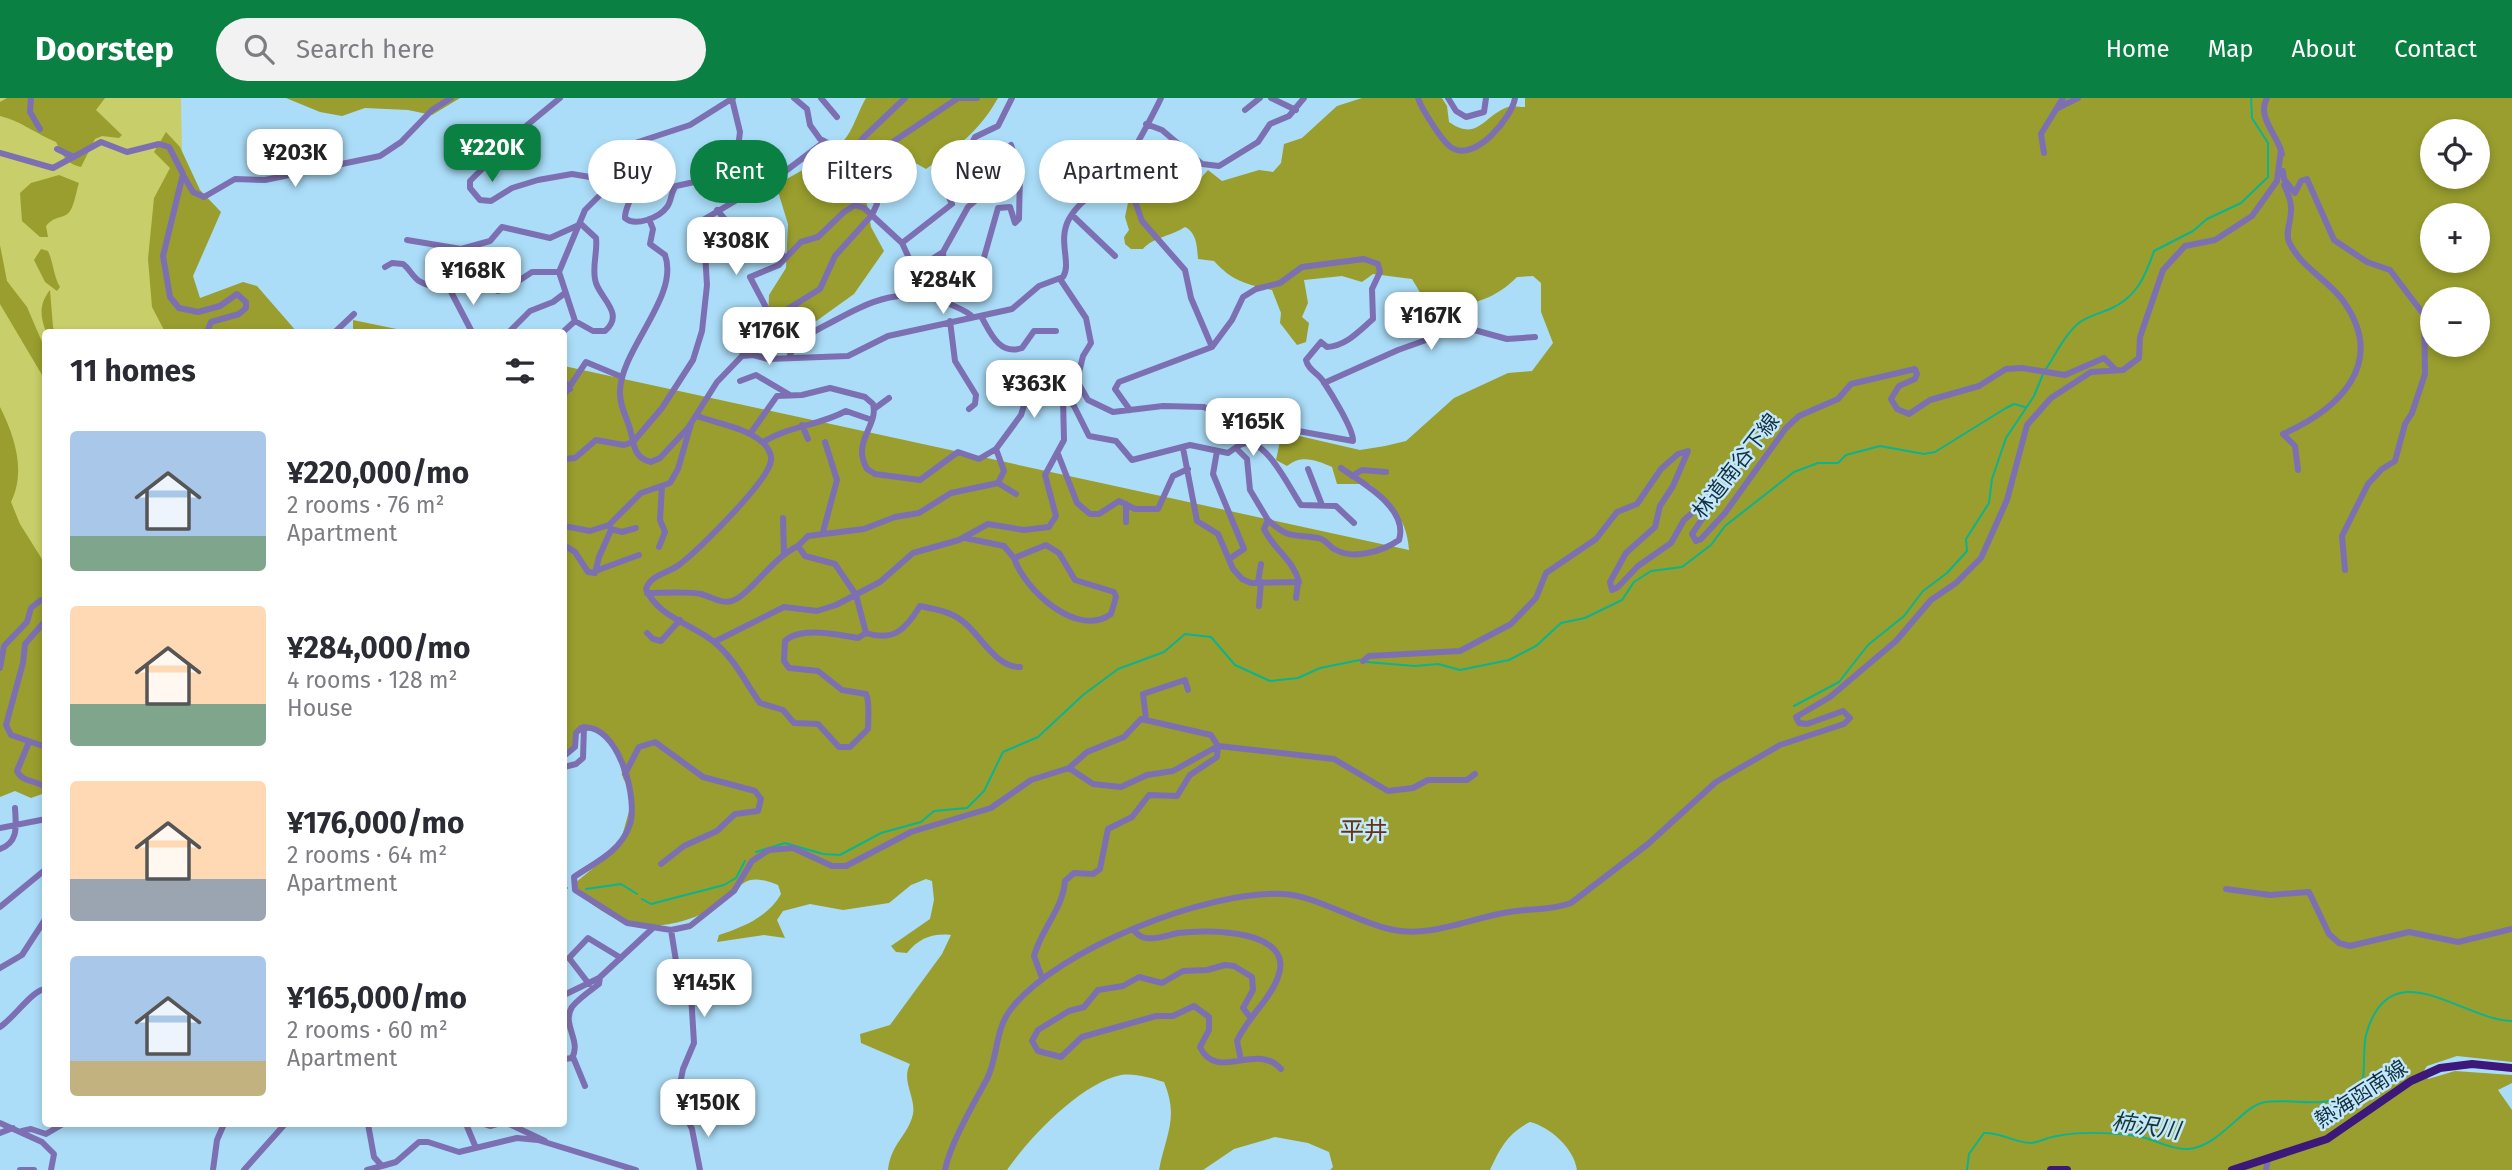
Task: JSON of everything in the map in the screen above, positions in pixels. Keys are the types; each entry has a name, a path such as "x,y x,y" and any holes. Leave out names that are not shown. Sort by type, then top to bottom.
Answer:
{"main road":[{"name":"熱海函南線","path":"2232,1170 2327,1139 2411,1081 2440,1068 2472,1064 2512,1068"},
{"path":"2051,1170 2067,1170"}],"street":[{"path":"31,98 30,112 40,129"},
{"path":"0,153 51,168 101,142 127,152 163,144 172,149 189,187 204,197 240,177 265,180 328,164 370,159 391,149 432,110 451,98"},
{"path":"560,98 477,173 469,184 480,200 491,201 519,184 572,174 588,177"},
{"path":"630,203 624,212 625,218 633,222 649,219 667,208 676,186 699,181 737,155 740,132 732,98 679,130 645,140"},
{"path":"794,98 807,109 812,130 822,140"},
{"path":"821,98 836,117"},
{"path":"862,140 905,98"},
{"path":"896,140 959,98 977,98"},
{"path":"902,243 952,204 943,185 944,174 965,157 975,137 998,126 1012,98"},
{"path":"1138,140 1161,98"},
{"path":"1245,110 1260,98"},
{"path":"1271,98 1296,110"},
{"path":"1202,163 1211,167 1224,163 1258,142 1270,124 1289,116 1304,98"},
{"path":"1418,98 1446,142 1458,150 1475,147 1497,130 1511,113 1515,98"},
{"path":"1448,98 1456,111 1466,117 1484,111 1486,98"},
{"path":"2044,153 2041,134 2063,98"},
{"path":"2056,109 2078,98"},
{"path":"2267,98 2263,108 2264,116 2281,150 2283,176 2292,208 2289,242 2302,261 2345,303 2362,352 2355,374 2339,396 2302,425 2283,434 2295,446 2298,470"},
{"path":"1146,124 1163,130 1174,140"},
{"path":"915,270 943,252 968,207 984,194 992,161 1011,145 1020,173 1021,203 1017,222 1010,207 998,208 981,268 967,283 946,280 943,252"},
{"path":"57,149 74,157"},
{"path":"945,1170 950,1152 988,1077 997,1040 1009,1011 1042,978 1090,947 1212,903 1280,894 1401,930 1435,929 1504,912 1541,911 1571,903 1648,844 1716,782 1774,748 1848,721 1849,715 1843,711 1807,724 1799,723 1796,717 1830,697 1896,641 1931,600 1956,583 1981,558 2007,500 2032,418 2051,398 2091,372 2128,367 2141,355 2140,337 2150,314 2158,280 2172,257 2185,246 2215,240 2252,216 2277,181 2281,150"},
{"path":"567,459 576,458 596,440 624,445 633,442 662,408 697,352 708,275 702,225 717,210 802,159"},
{"path":"183,174 163,256 170,297 179,308 191,312 220,306 237,294 246,302 246,308 239,314 211,322 208,329"},
{"path":"2283,176 2295,193 2301,181 2307,179 2333,240 2367,262 2390,270 2425,318 2426,353 2422,383 2405,424 2395,461 2382,469 2368,485 2342,536 2345,570"},
{"path":"580,225 596,238 596,282 611,307 613,316 610,327 600,332 575,321 559,272 580,225 589,205 591,203"},
{"path":"649,219 653,229 650,244 666,256 668,274 622,377 620,396 633,442 641,458 656,460 692,423 717,382 742,356 752,323 798,303 820,289 835,256 872,215 876,203"},
{"path":"742,356 755,355 768,359 848,356 878,340 950,321 1012,309 1039,286 1060,279 1067,269 1062,239 1072,215 1083,203"},
{"path":"1136,203 1142,221 1185,270 1191,298 1212,346"},
{"path":"770,315 750,278 784,259 801,242 818,237 851,206 859,205 902,243 926,295"},
{"path":"717,210 729,224 767,222 778,238 784,259"},
{"path":"1072,215 1115,256"},
{"path":"407,240 461,249 490,241 502,226 550,238 580,225"},
{"path":"1060,279 1084,314 1091,339 1082,358 1079,385 1088,400 1097,406 1119,413 1163,406 1204,407 1219,415 1265,426 1353,441 1349,428 1324,383 1309,368 1306,360 1321,342 1328,347 1335,346 1352,337 1373,320 1372,289 1380,272 1374,261 1356,260 1305,266 1280,283 1251,291 1243,297 1232,320 1212,346 1119,382 1115,389 1130,410"},
{"path":"386,267 400,263 421,282 449,288 469,280 502,290 527,273 559,272"},
{"path":"449,288 470,329"},
{"path":"512,329 530,311 553,302 565,293"},
{"path":"789,357 794,348 811,334 869,303 892,296 926,295 977,317 999,345 1007,350 1022,348 1034,331 1056,331"},
{"path":"338,329 354,314"},
{"path":"566,329 575,321"},
{"path":"950,321 955,361 976,395 975,404 969,409"},
{"path":"1324,383 1398,350 1457,328 1467,328 1507,339 1535,337"},
{"name":"林道南谷下線","path":"1363,661 1368,656 1469,649 1511,624 1536,598 1546,573 1589,545 1617,512 1637,504 1661,469 1684,451 1688,451 1660,506 1655,527 1626,553 1610,582 1612,590 1618,587 1638,565 1671,543 1690,514 1707,500 1708,510 1692,534 1696,541 1701,539 1725,513 1786,428 1799,416 1841,397 1851,384 1915,369 1915,379 1899,386 1892,395 1897,409 1909,414 1930,400 1979,386 2006,369 2015,367 2073,374 2104,358 2116,370"},
{"path":"567,392 586,362 622,377"},
{"path":"740,380 756,375 790,395"},
{"path":"750,434 774,397 834,388 868,399 874,409 872,420 865,432 862,451 864,465 875,474 920,480 958,452 979,459 996,449 1021,415 1028,387 1034,380 1046,379 1077,411 1089,436 1116,441 1132,460 1196,445 1228,453 1245,443 1260,446 1301,505 1336,506 1354,523"},
{"path":"567,385 570,389"},
{"path":"874,409 889,398"},
{"path":"714,642 778,609 789,606 822,610 880,582 914,553 965,538 988,524 1024,530 1049,527 1056,516 1045,475 1064,440 1063,398"},
{"path":"762,442 784,430 831,419 846,411 872,420"},
{"path":"697,416 750,434 762,442 772,459 754,491 678,566 648,583 647,593 658,607 714,642 740,667 760,703 783,710 794,723 818,724 842,749 857,741 868,729 869,698 863,692 842,690 818,671 789,668 784,661 784,643 794,635 825,634 858,638 866,633 880,636 897,634 908,626 920,606 958,618 999,659 1012,667 1020,667"},
{"path":"598,570 599,557 610,527 641,493 670,483 678,469 692,423"},
{"path":"802,425 808,439"},
{"path":"823,532 837,480 825,442"},
{"path":"1183,448 1196,521 1218,534 1233,569 1242,579 1298,583"},
{"path":"1236,448 1247,459 1250,490 1268,520 1288,535 1322,539 1334,550 1349,554 1361,554 1395,543 1401,529 1392,509 1341,468"},
{"path":"996,449 1004,471 998,483"},
{"path":"1217,451 1213,474 1244,549 1229,559"},
{"path":"1058,454 1080,509 1094,515 1115,502 1147,511 1158,509 1173,476 1188,469"},
{"path":"1308,468 1322,505"},
{"path":"1352,476 1362,470 1386,472"},
{"path":"647,593 697,593 719,601 730,601 739,598 784,554 799,547 805,537 823,532 864,529 895,517 919,513 951,493 998,483 1016,494"},
{"path":"659,547 665,532 660,520 662,486"},
{"path":"1126,504 1126,522"},
{"path":"1104,511 1107,519"},
{"path":"783,518 784,554"},
{"path":"1268,520 1264,529 1277,550 1292,561 1298,583 1296,598"},
{"path":"567,527 590,531 610,527 622,532 636,528"},
{"path":"965,538 1004,546 1014,558 1024,580 1058,611 1080,618 1101,619 1111,614 1116,597 1114,592 1110,588 1075,580 1055,549 1039,546 1014,558"},
{"path":"567,547 575,552 590,574 639,555"},
{"path":"799,547 805,556 834,563 856,595 866,633"},
{"path":"1259,606 1261,564"},
{"path":"0,668 7,642 27,622 34,604 42,600"},
{"path":"648,633 653,639 661,641 680,620"},
{"path":"42,625 25,644 23,663 6,725 10,735 42,746"},
{"path":"1146,719 1143,694 1185,680 1188,690"},
{"path":"584,727 600,731 610,738 625,774 631,804 631,825 617,846 593,867 574,877 572,885 575,890 622,921 671,930 690,926 734,891 752,861 769,850 793,848 832,866 846,866 911,832 991,808 1031,780 1069,768 1087,752 1124,737 1138,721 1146,719 1208,734 1214,738 1218,746 1216,757 1190,775 1177,796 1149,795 1132,817 1108,829 1102,864 1097,872 1074,873 1067,878 1062,901 1042,932 1034,956 1042,978"},
{"path":"567,754 574,750 576,733 584,727"},
{"path":"567,766 576,764 583,758 584,727"},
{"path":"29,742 17,771 22,778 42,785"},
{"path":"625,774 639,747 655,742 703,778 755,791 761,799 758,811 735,814 717,831 684,846 661,864"},
{"path":"1069,768 1093,785 1121,787 1147,775 1169,773 1218,746 1334,759 1388,792 1413,788 1428,780 1467,780 1475,774"},
{"path":"0,849 13,840 15,808"},
{"path":"0,828 42,820"},
{"path":"0,907 42,872"},
{"path":"2226,889 2270,895 2309,892 2329,934 2334,940 2350,946 2409,932 2458,942 2512,929"},
{"path":"0,968 22,955 42,924"},
{"path":"567,994 600,977 654,928"},
{"path":"671,930 676,961 690,990 694,1043 683,1069 677,1099 692,1129 700,1170"},
{"path":"1133,930 1148,939 1180,933 1232,933 1274,946 1280,955 1279,977 1250,1017 1236,1044 1241,1060"},
{"path":"589,984 569,958 588,938 621,958"},
{"path":"1250,1017 1242,1008 1253,990 1252,977 1234,966 1225,965 1206,971 1183,971 1162,983 1139,977 1123,986 1102,988 1093,994 1084,1007 1065,1013 1038,1030 1032,1041 1038,1051 1061,1057 1082,1037 1156,1016 1173,1016 1192,1006 1205,1011 1209,1017 1209,1030 1200,1046 1205,1055 1222,1063 1267,1058 1281,1069"},
{"path":"585,1086 573,1057 576,1049 569,1023 570,1012 599,984 600,977"},
{"path":"0,1027 13,1018 36,991 42,990"},
{"path":"567,1058 573,1057"},
{"path":"0,1123 22,1131 53,1150 51,1170"},
{"path":"22,1131 31,1129 46,1134 58,1127"},
{"path":"214,1170 217,1140 223,1127"},
{"path":"244,1170 282,1127"},
{"path":"369,1127 374,1157 382,1166"},
{"path":"467,1127 476,1148"},
{"path":"517,1127 541,1136 546,1143"},
{"path":"0,1133 13,1128"},
{"path":"368,1170 396,1162 419,1142 428,1142 453,1152 517,1138 546,1143 636,1170"},
{"path":"2266,1170 2268,1159"},
{"path":"20,1170 34,1170"}],"green space":[{"path":"0,98 181,98 185,329 42,329 42,565 0,571"}],"shaded area":[{"path":"7,98 105,98 96,110 122,135 119,138 102,136 95,139 81,167 76,166 65,158 56,142 0,116 0,102"},
{"path":"286,98 460,98 432,115 408,110 365,108 342,116 320,112"},
{"path":"866,98 998,98 965,140 931,140 931,166 926,169 917,164 917,140 844,140"},
{"path":"1362,98 1442,98 1447,106 1449,122 1467,129 1480,125 1508,107 1525,107 1525,98 2512,98 2512,1062 2457,1056 2427,1066 2423,1072 2428,1079 2455,1071 2512,1075 2512,1083 2498,1090 2512,1110 2512,1170 1577,1170 1566,1146 1553,1134 1530,1122 1506,1142 1490,1170 1330,1170 1333,1167 1329,1152 1308,1143 1275,1137 1234,1149 1203,1170 1159,1170 1171,1116 1164,1082 1143,1076 1121,1075 1106,1080 1073,1100 1042,1128 1007,1170 888,1170 892,1153 913,1114 907,1077 910,1064 861,1043 860,1034 890,1025 942,954 951,935 927,938 907,953 896,952 891,946 930,919 934,900 932,881 926,879 911,885 889,903 843,910 810,904 783,911 777,920 785,938 764,935 717,942 719,935 746,925 769,909 781,894 778,885 757,879 749,880 718,905 695,917 656,926 619,920 577,894 575,883 619,847 633,797 623,778 616,745 592,730 576,733 574,750 567,752 567,367 1409,550 1402,521 1385,498 1370,484 1337,484 1332,467 1315,460 1298,460 1287,466 1276,460 1282,432 1360,450 1406,441 1454,398 1508,373 1532,371 1553,343 1541,312 1541,283 1533,276 1517,277 1484,299 1447,306 1442,329 1412,279 1373,274 1362,282 1342,276 1304,280 1308,303 1302,317 1309,323 1306,342 1297,345 1280,323 1281,313 1272,290 1240,281 1214,261 1198,259 1194,237 1185,227 1143,249 1131,249 1125,244 1124,237 1129,230 1125,217 1128,203 1202,203 1202,177 1208,170 1222,181 1259,170 1273,172 1281,163 1284,144 1302,138 1337,106"},
{"path":"166,132 180,147 200,190 221,212 193,276 200,298 243,282 257,286 294,329 163,329 152,307 148,259 154,198 170,168 154,152"},
{"path":"802,170 802,203 867,203 871,227 884,251 854,294 794,337 763,325 768,321 769,295 786,268 788,224 782,203 788,203 788,178"},
{"path":"59,175 79,183 74,200 69,213 46,226 48,237 40,237 22,221 20,193 31,183"},
{"path":"0,245 7,281 27,307 42,342 42,375 0,304"},
{"path":"41,249 48,251 50,256 60,287 57,291 45,282 34,260"},
{"path":"50,290 54,329 45,329 42,315 44,300"},
{"path":"353,320 396,329 353,329"},
{"path":"0,407 17,454 18,478 11,502 20,524 42,559 42,794 31,798 15,791 0,797"}],"waterway":[{"path":"2046,369 2074,327 2127,299 2143,278 2154,251 2193,231 2207,219 2241,203 2268,177 2268,143 2252,118 2251,98"},
{"path":"1794,706 1839,682 1868,645 1904,616 1923,591 1947,573 1967,551 1966,539 1989,503 1992,479 2006,438 2034,396 2043,374"},
{"path":"1366,662 1415,666 1438,664 1460,670 1509,660 1536,646 1561,623 1585,618 1622,600 1634,582 1651,571 1682,567 1711,545 1725,526 1794,472 1818,463 1838,463 1846,455 1880,446 1924,454 1935,452 2006,408 2014,404 2025,407"},
{"path":"756,852 785,843 823,854 840,855 881,833 921,822 934,811 967,808 984,791 1003,752 1038,737 1083,695 1118,669 1164,652 1185,634 1211,637 1235,665 1270,681 1298,678 1320,668 1360,660"},
{"path":"642,899 651,904 724,885 736,878 745,861"},
{"path":"586,889 621,884 637,894"},
{"name":"柿沢川","path":"1967,1170 1969,1154 1984,1133 2031,1143 2066,1134 2118,1134 2189,1149 2211,1141 2256,1105 2278,1101 2330,1101 2342,1097 2353,1090 2363,1078 2366,1035 2377,1009 2392,996 2410,992 2429,995 2492,1018 2512,1021"}],"district":[{"name":"平井","path":"1364,831"}]}
